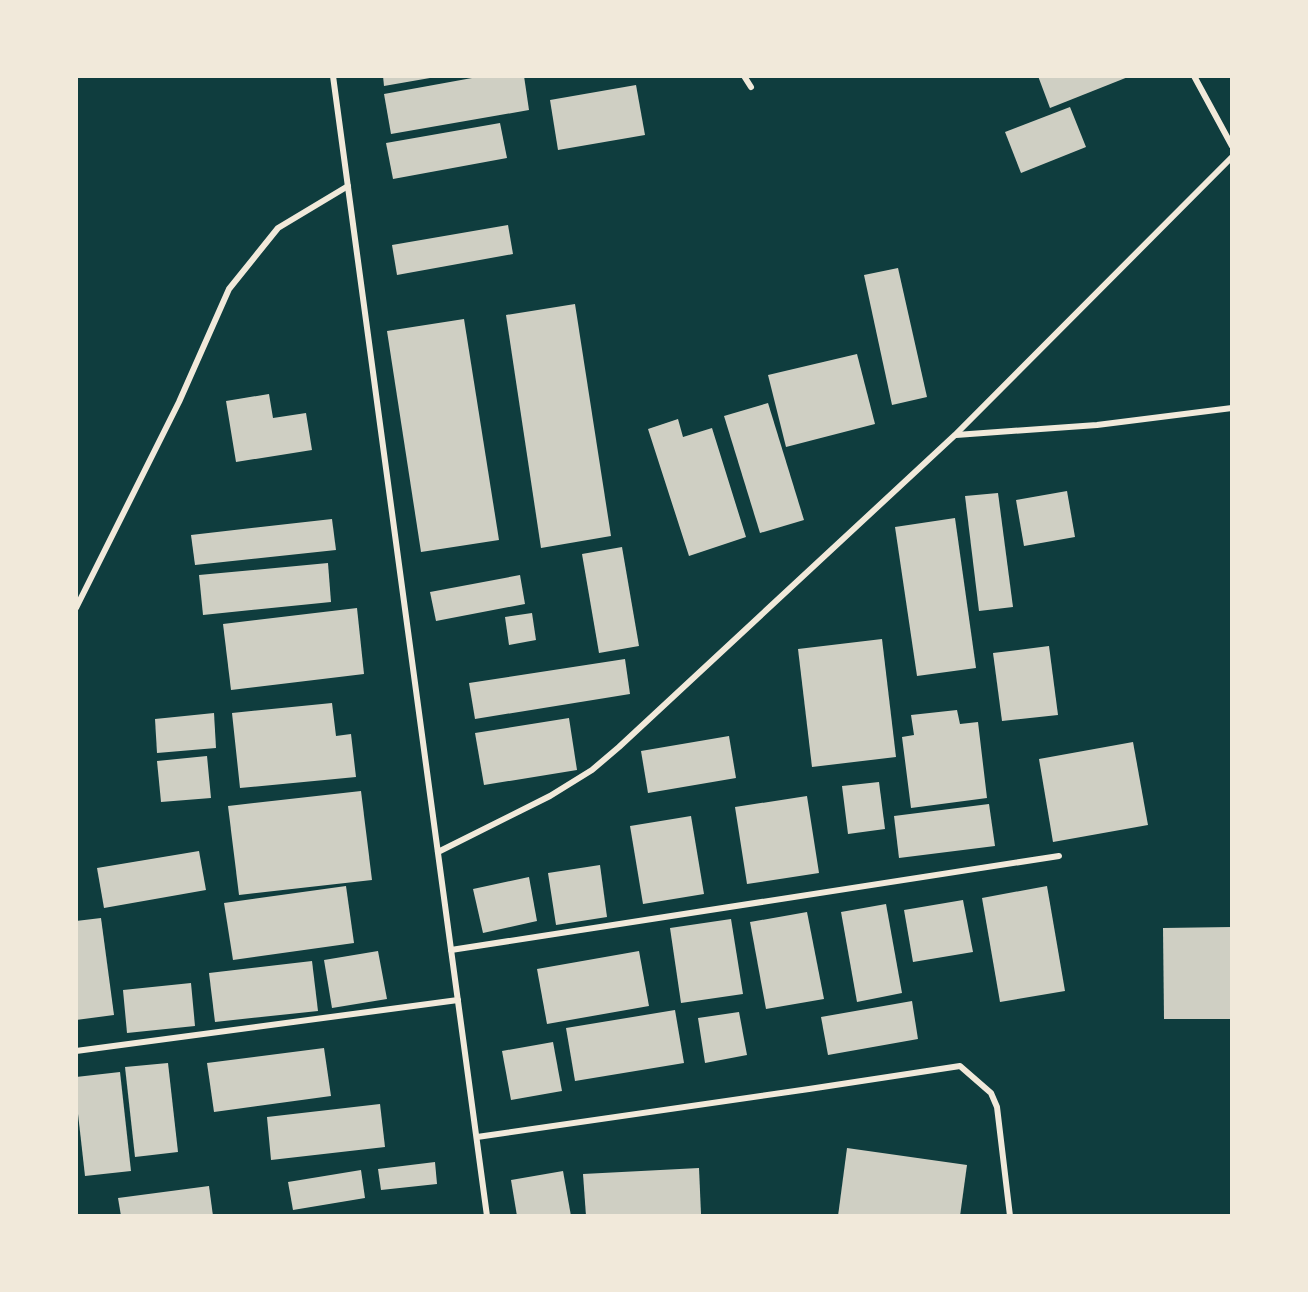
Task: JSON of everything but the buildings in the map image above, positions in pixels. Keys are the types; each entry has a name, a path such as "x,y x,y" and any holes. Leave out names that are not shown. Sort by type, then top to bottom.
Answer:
{"street":[{"path":"333,76 488,1215"},
{"path":"744,76 751,87"},
{"path":"1194,76 1232,146"},
{"path":"438,852 550,796 592,770 619,747 955,435 1232,157"},
{"path":"76,609 179,402 229,289 278,228 348,186"},
{"path":"955,435 1097,425 1232,408"},
{"path":"451,950 1059,856"},
{"path":"76,1051 458,1000"},
{"path":"477,1137 960,1065 991,1093 997,1107 1010,1215"}]}
